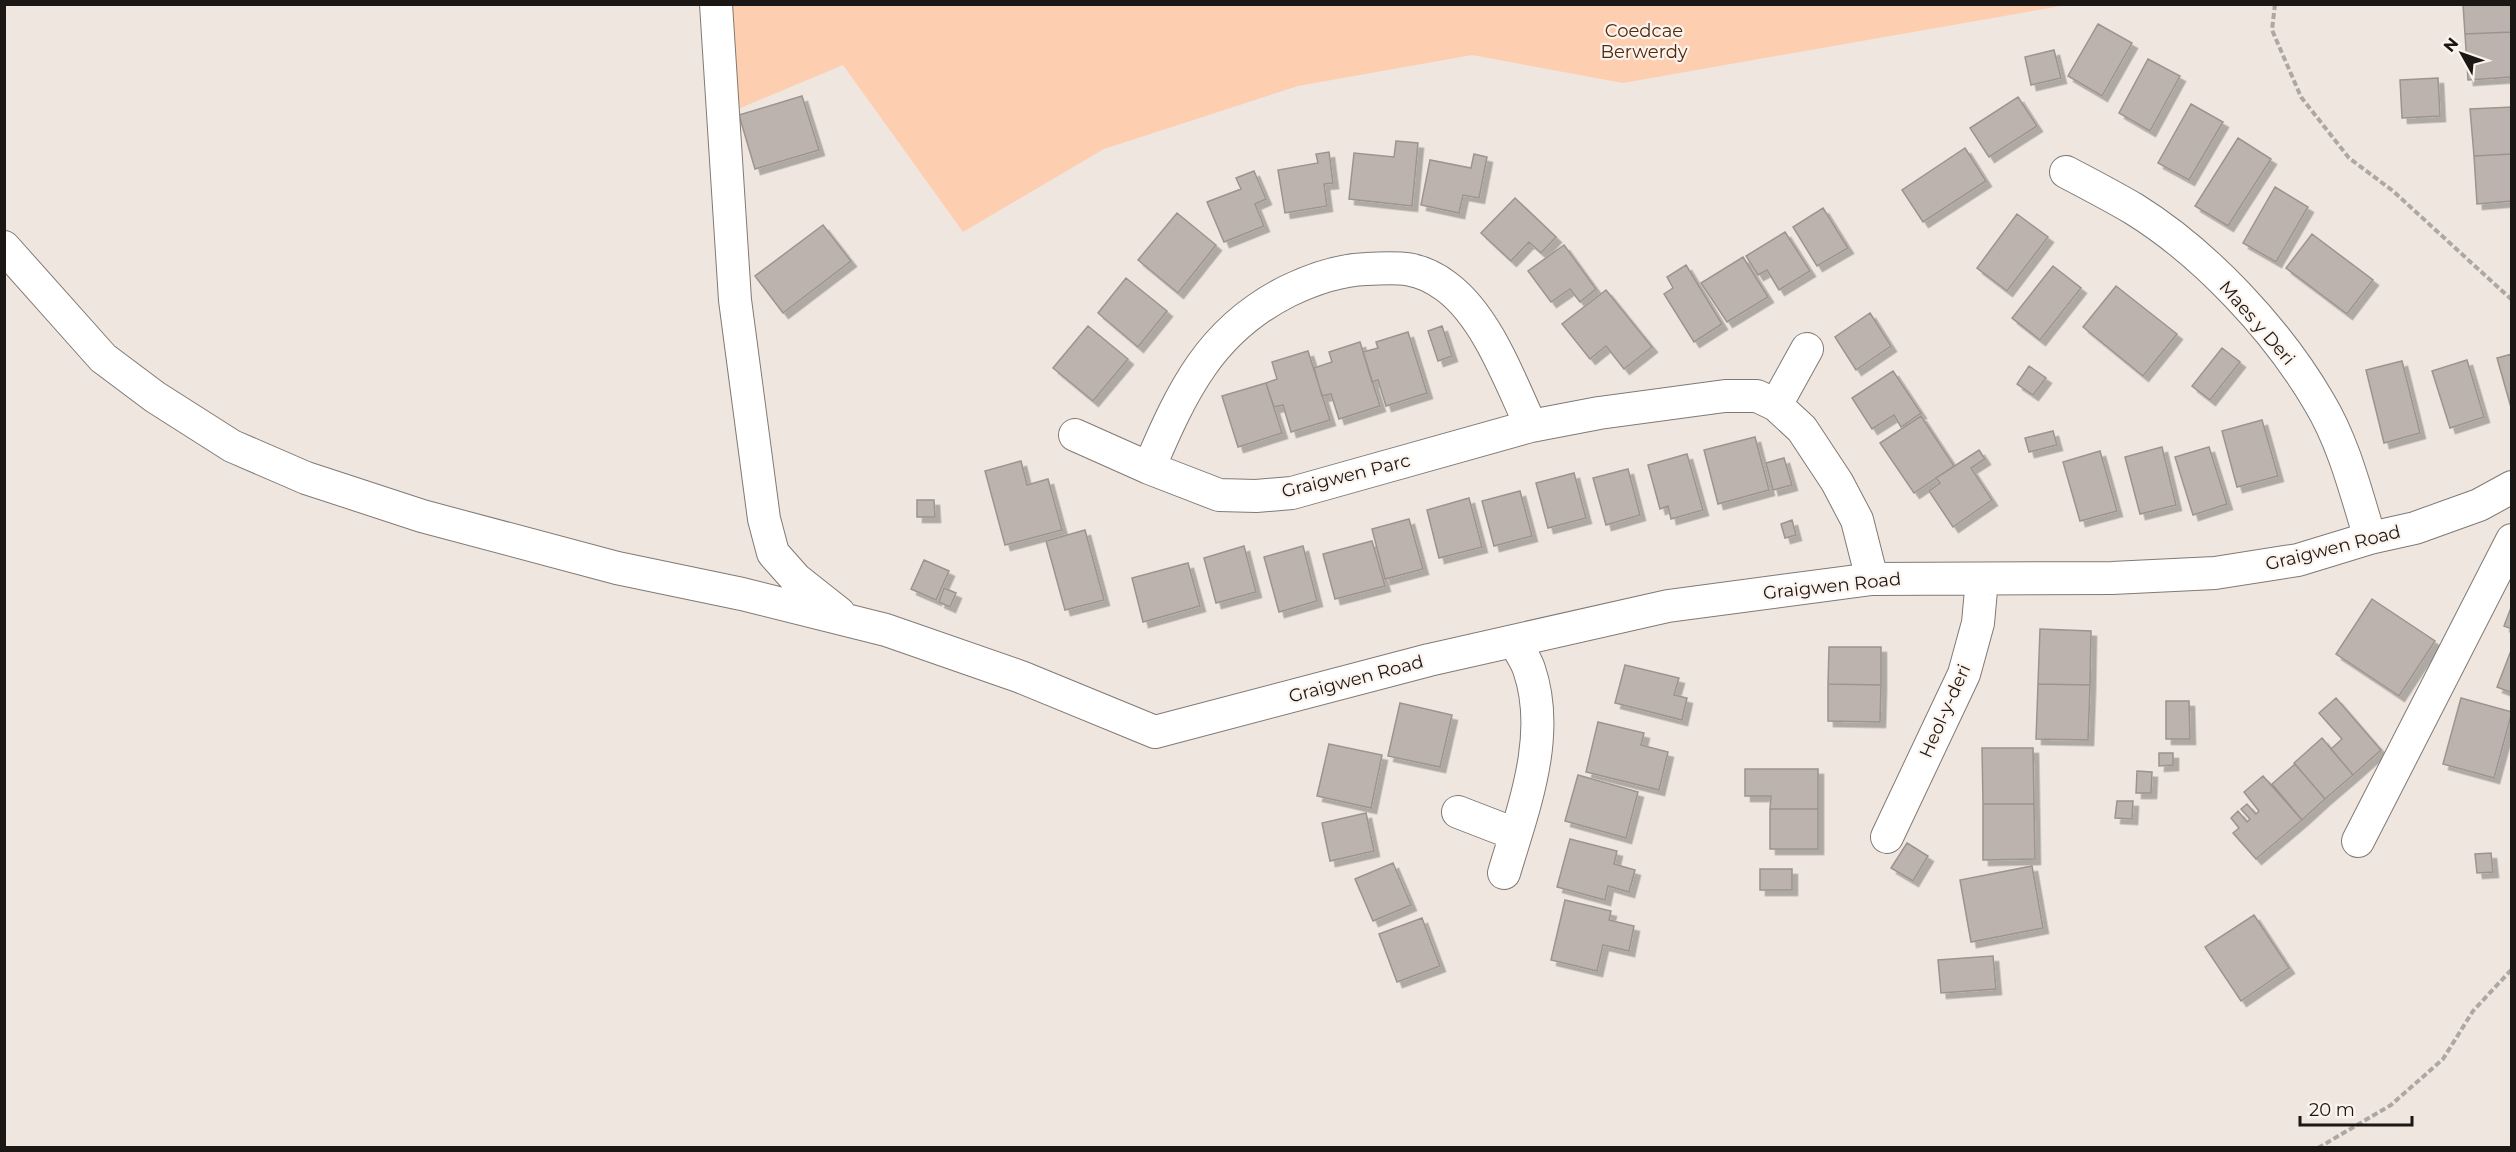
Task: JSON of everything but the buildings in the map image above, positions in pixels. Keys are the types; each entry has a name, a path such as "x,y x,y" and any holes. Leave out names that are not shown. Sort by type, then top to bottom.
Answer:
{"street":[{"path":"716,4 735,300 759,489 773,553 771,573 762,583 742,594"},
{"name":"Maes y Deri","path":"2066,172 2136,210 2187,249 2246,304 2283,348 2320,403 2346,463 2370,538"},
{"path":"4,247 103,358 155,397 232,446 306,477 422,516 617,568 848,619"},
{"path":"1149,468 1174,411 1217,343 1241,320 1266,302 1302,284 1344,270 1394,267 1427,272 1450,289 1478,321 1531,426"},
{"path":"1776,405 1807,349"},
{"name":"Graigwen Parc","path":"1076,435 1149,468 1219,495 1256,496 1292,493 1531,426 1599,413 1725,396 1757,396 1776,405 1803,429 1837,482 1857,520 1872,579"},
{"name":"Graigwen Road","path":"848,619 1021,677 1155,732 1429,660 1668,606 1872,579 2112,578 2215,573 2298,560 2370,538 2415,528 2479,505 2511,487"},
{"path":"2358,841 2511,540"},
{"path":"773,553 796,579 848,619"},
{"name":"Heol-y-deri","path":"1887,837 1964,674 1978,623 1982,579"},
{"path":"1504,873 1536,756 1537,706 1529,669 1514,641"},
{"path":"1458,812 1515,834"}],"path":[{"path":"2275,4 2272,30 2301,97 2349,158 2393,191 2511,300"},
{"path":"2318,1148 2391,1105 2443,1059 2473,1011 2511,969"}],"green space":[{"name":"Coedcae Berwerdy","path":"731,5 2066,5 1623,83 1472,55 1298,86 1104,149 963,232 843,65 738,109"}]}
